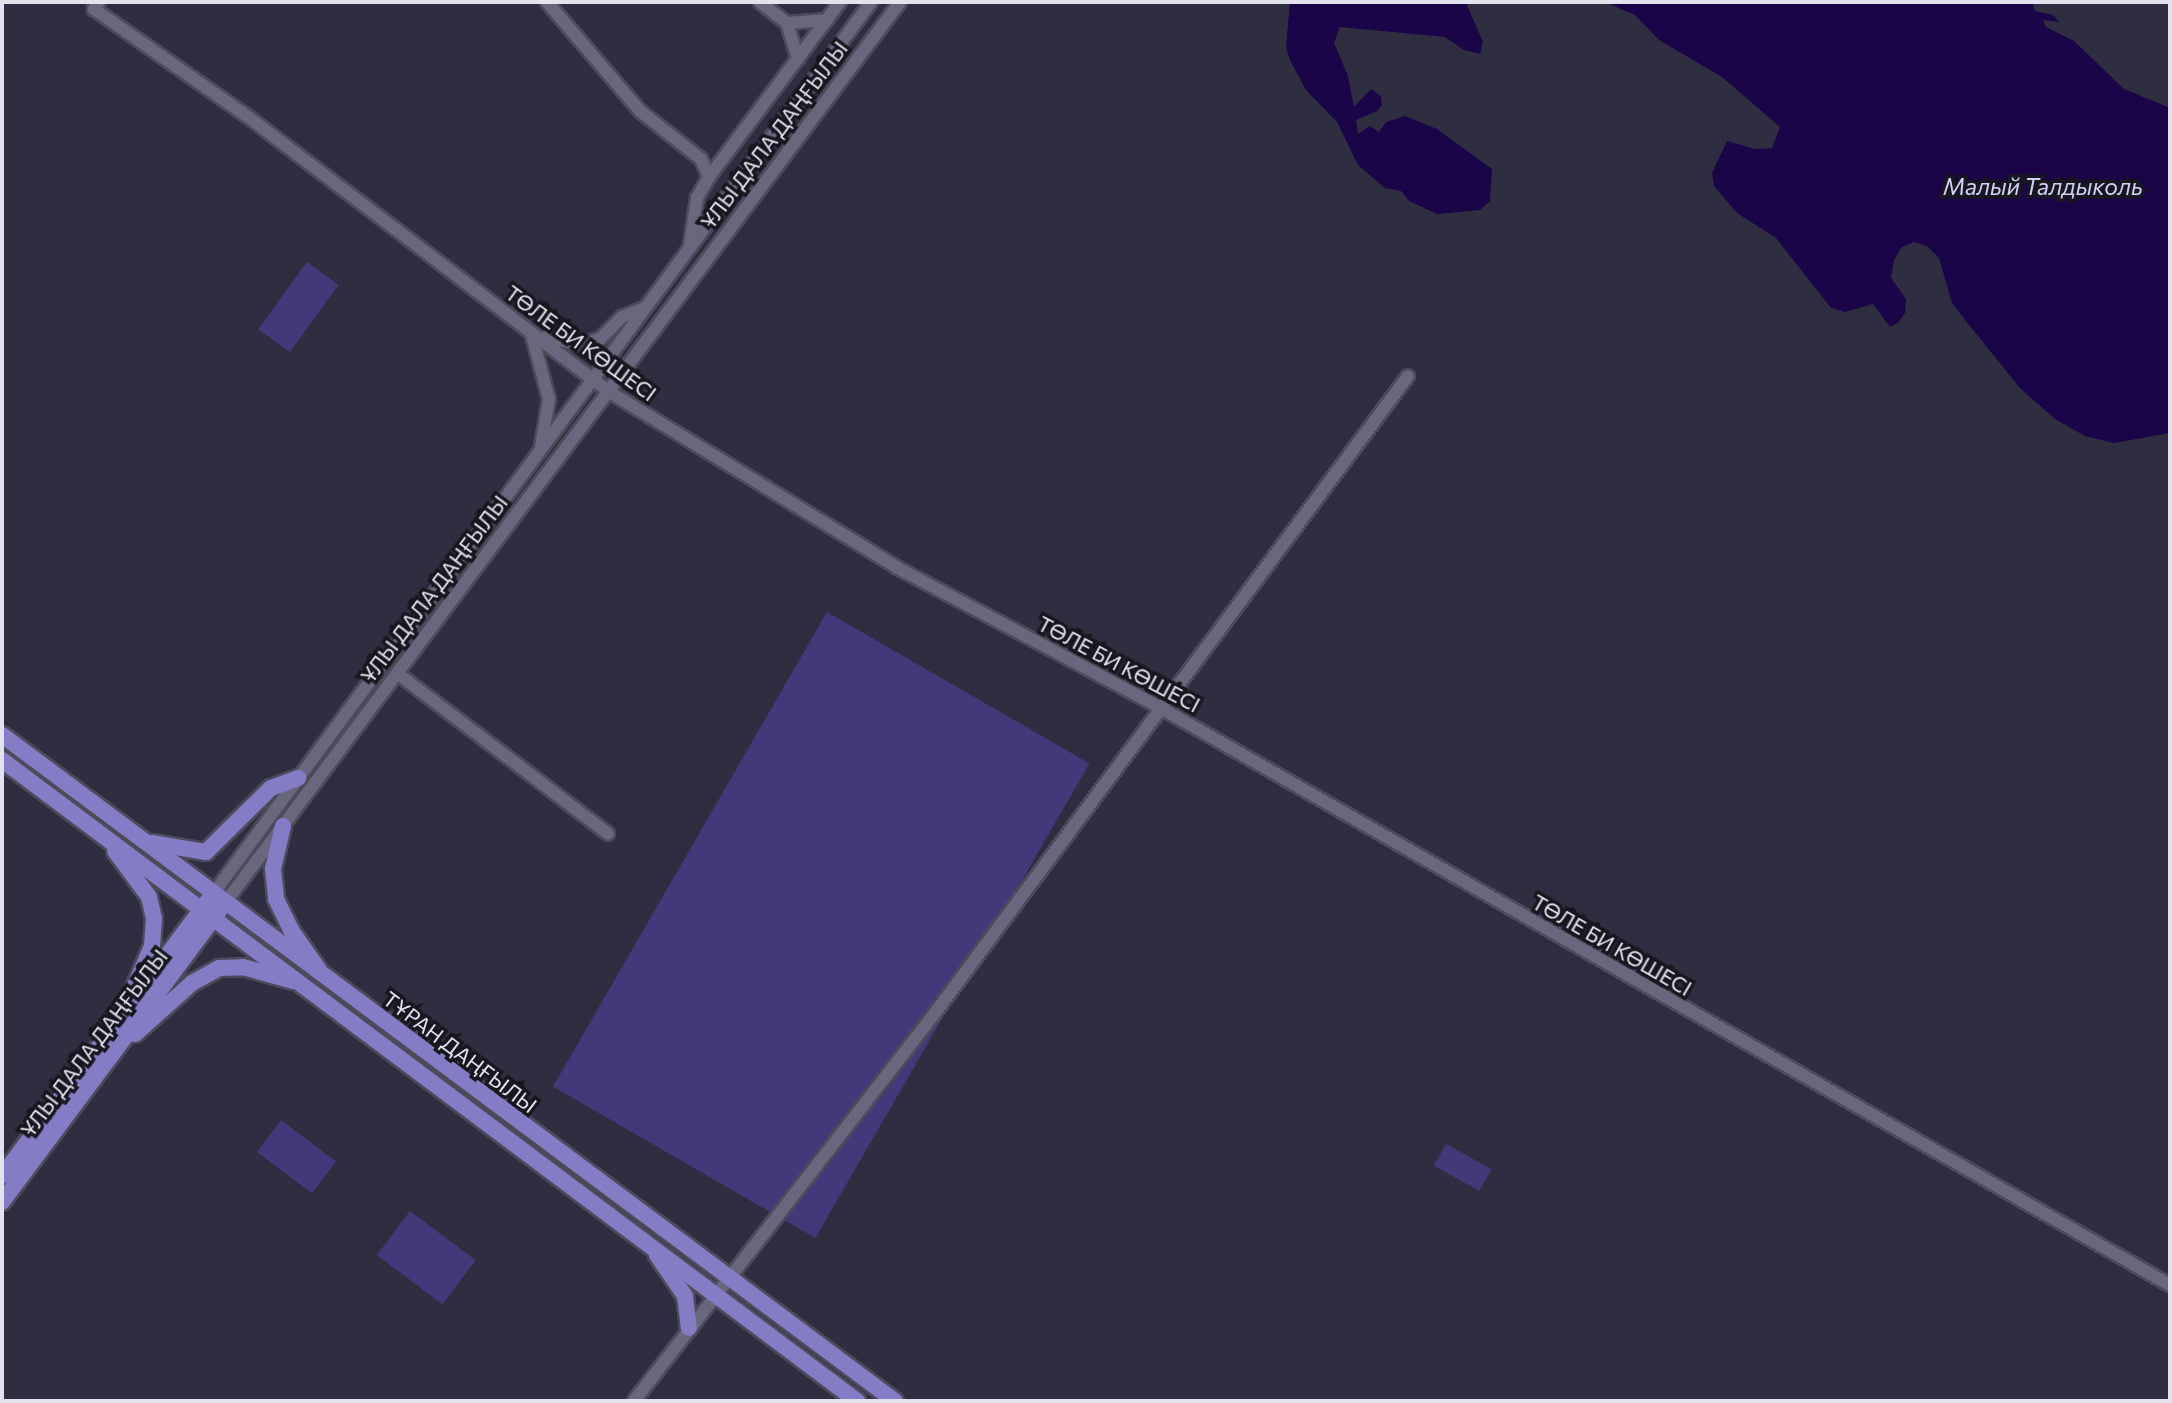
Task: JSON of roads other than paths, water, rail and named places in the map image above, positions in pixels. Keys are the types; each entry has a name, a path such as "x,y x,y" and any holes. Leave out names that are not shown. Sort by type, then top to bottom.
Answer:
{"main road":[{"name":"ТҰРАН ДАҢҒЫЛЫ","path":"2,735 895,1401"},
{"name":"ТҰРАН ДАҢҒЫЛЫ","path":"2,760 857,1401"},
{"path":"146,841 206,852 271,788 298,778"},
{"path":"283,826 274,869 276,900 322,975"},
{"path":"100,833 149,897 154,918 152,946 123,1014"},
{"name":"ҰЛЫ ДАЛА ДАҢҒЫЛЫ","path":"2,1202 114,1051 219,898"},
{"name":"ҰЛЫ ДАЛА ДАҢҒЫЛЫ","path":"2,1176 123,1014 208,913"},
{"path":"114,1051 192,983 219,968 243,967 303,984"},
{"path":"653,1247 685,1296 688,1328"}],"street":[{"path":"547,2 640,111 701,159 709,177"},
{"path":"760,2 787,23 798,59"},
{"path":"689,249 697,198 709,177 840,2"},
{"name":"ҰЛЫ ДАЛА ДАҢҒЫЛЫ","path":"219,898 298,778 871,2"},
{"name":"ҰЛЫ ДАЛА ДАҢҒЫЛЫ","path":"219,898 283,826 900,2"},
{"name":"ТӨЛЕ БИ КӨШЕСІ","path":"97,6 247,116 608,391 897,567 1159,707 2170,1285"},
{"path":"787,23 827,20"},
{"path":"531,332 564,345 581,345 601,338 622,317 644,308"},
{"path":"531,332 549,399 541,450"},
{"path":"634,1401 727,1276 932,1017 1159,707 1408,376"},
{"path":"397,673 608,834"}],"water":[{"path":"1290,2 1466,3 1483,42 1480,54 1464,50 1445,37 1340,27 1334,43 1348,76 1354,107 1371,89 1381,96 1382,105 1377,111 1356,120 1358,134 1370,126 1379,132 1386,122 1405,116 1437,129 1492,169 1490,201 1480,210 1437,214 1409,201 1401,191 1385,188 1358,165 1337,122 1306,90 1290,60 1286,47"},
{"name":"Малый Талдыколь","path":"1605,2 2032,2 2035,11 2053,15 2059,22 2043,20 2046,27 2074,41 2124,89 2170,108 2170,433 2114,443 2085,436 2055,419 2020,388 1952,303 1939,258 1927,246 1914,242 1902,247 1894,260 1891,278 1906,299 1905,313 1898,323 1890,327 1873,304 1845,312 1831,308 1776,238 1737,213 1714,186 1712,173 1727,141 1755,149 1772,148 1780,127 1722,77 1659,40 1635,15"}]}
